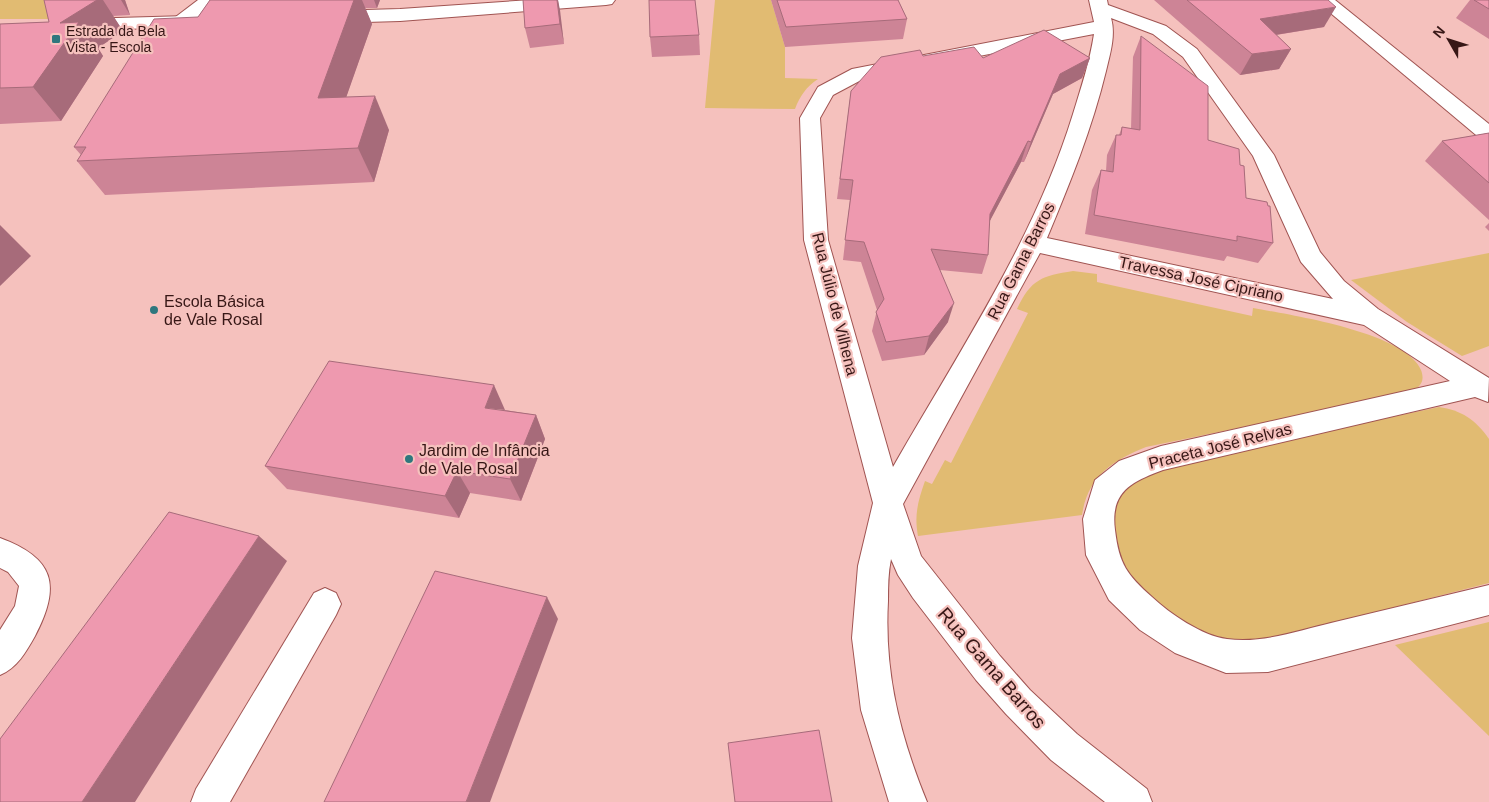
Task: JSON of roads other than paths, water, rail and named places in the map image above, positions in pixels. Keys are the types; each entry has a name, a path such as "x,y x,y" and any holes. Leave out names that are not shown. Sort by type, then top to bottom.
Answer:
{"street":[{"path":"180,22 210,0"},
{"path":"310,18 400,15 542,2 606,0"},
{"path":"1324,0 1489,135"},
{"path":"1101,12 1160,29 1176,38 1190,53 1263,155 1310,256 1335,287 1369,316 1484,388"},
{"name":"Rua Gama Barros","path":"909,802 903,792 878,710 869,638 874,566 887,505 1033,243 1073,149 1099,59 1101,12"},
{"name":"Rua Júlio de Vilhena","path":"887,505 816,240 810,118 826,92 859,73 1101,12"},
{"path":"67,26 207,21"},
{"name":"Travessa José Cipriano","path":"1033,243 1369,316"},
{"name":"Praceta José Relvas","path":"1484,388 1161,458 1129,470 1105,489 1098,520 1102,555 1120,589 1152,619 1187,641 1226,656 1268,655 1489,600"},
{"name":"Rua Gama Barros","path":"887,505 909,564 988,668 1064,747 1134,802"},
{"path":"0,552 16,557 29,568 35,586 34,605 21,630 0,658"},
{"path":"210,802 325,604"}],"place":[{"name":"Estrada da Bela Vista - Escola","path":"56,39"},
{"name":"Escola Básica de Vale Rosal","path":"154,310"},
{"name":"Jardim de Infância de Vale Rosal","path":"409,459"}]}
